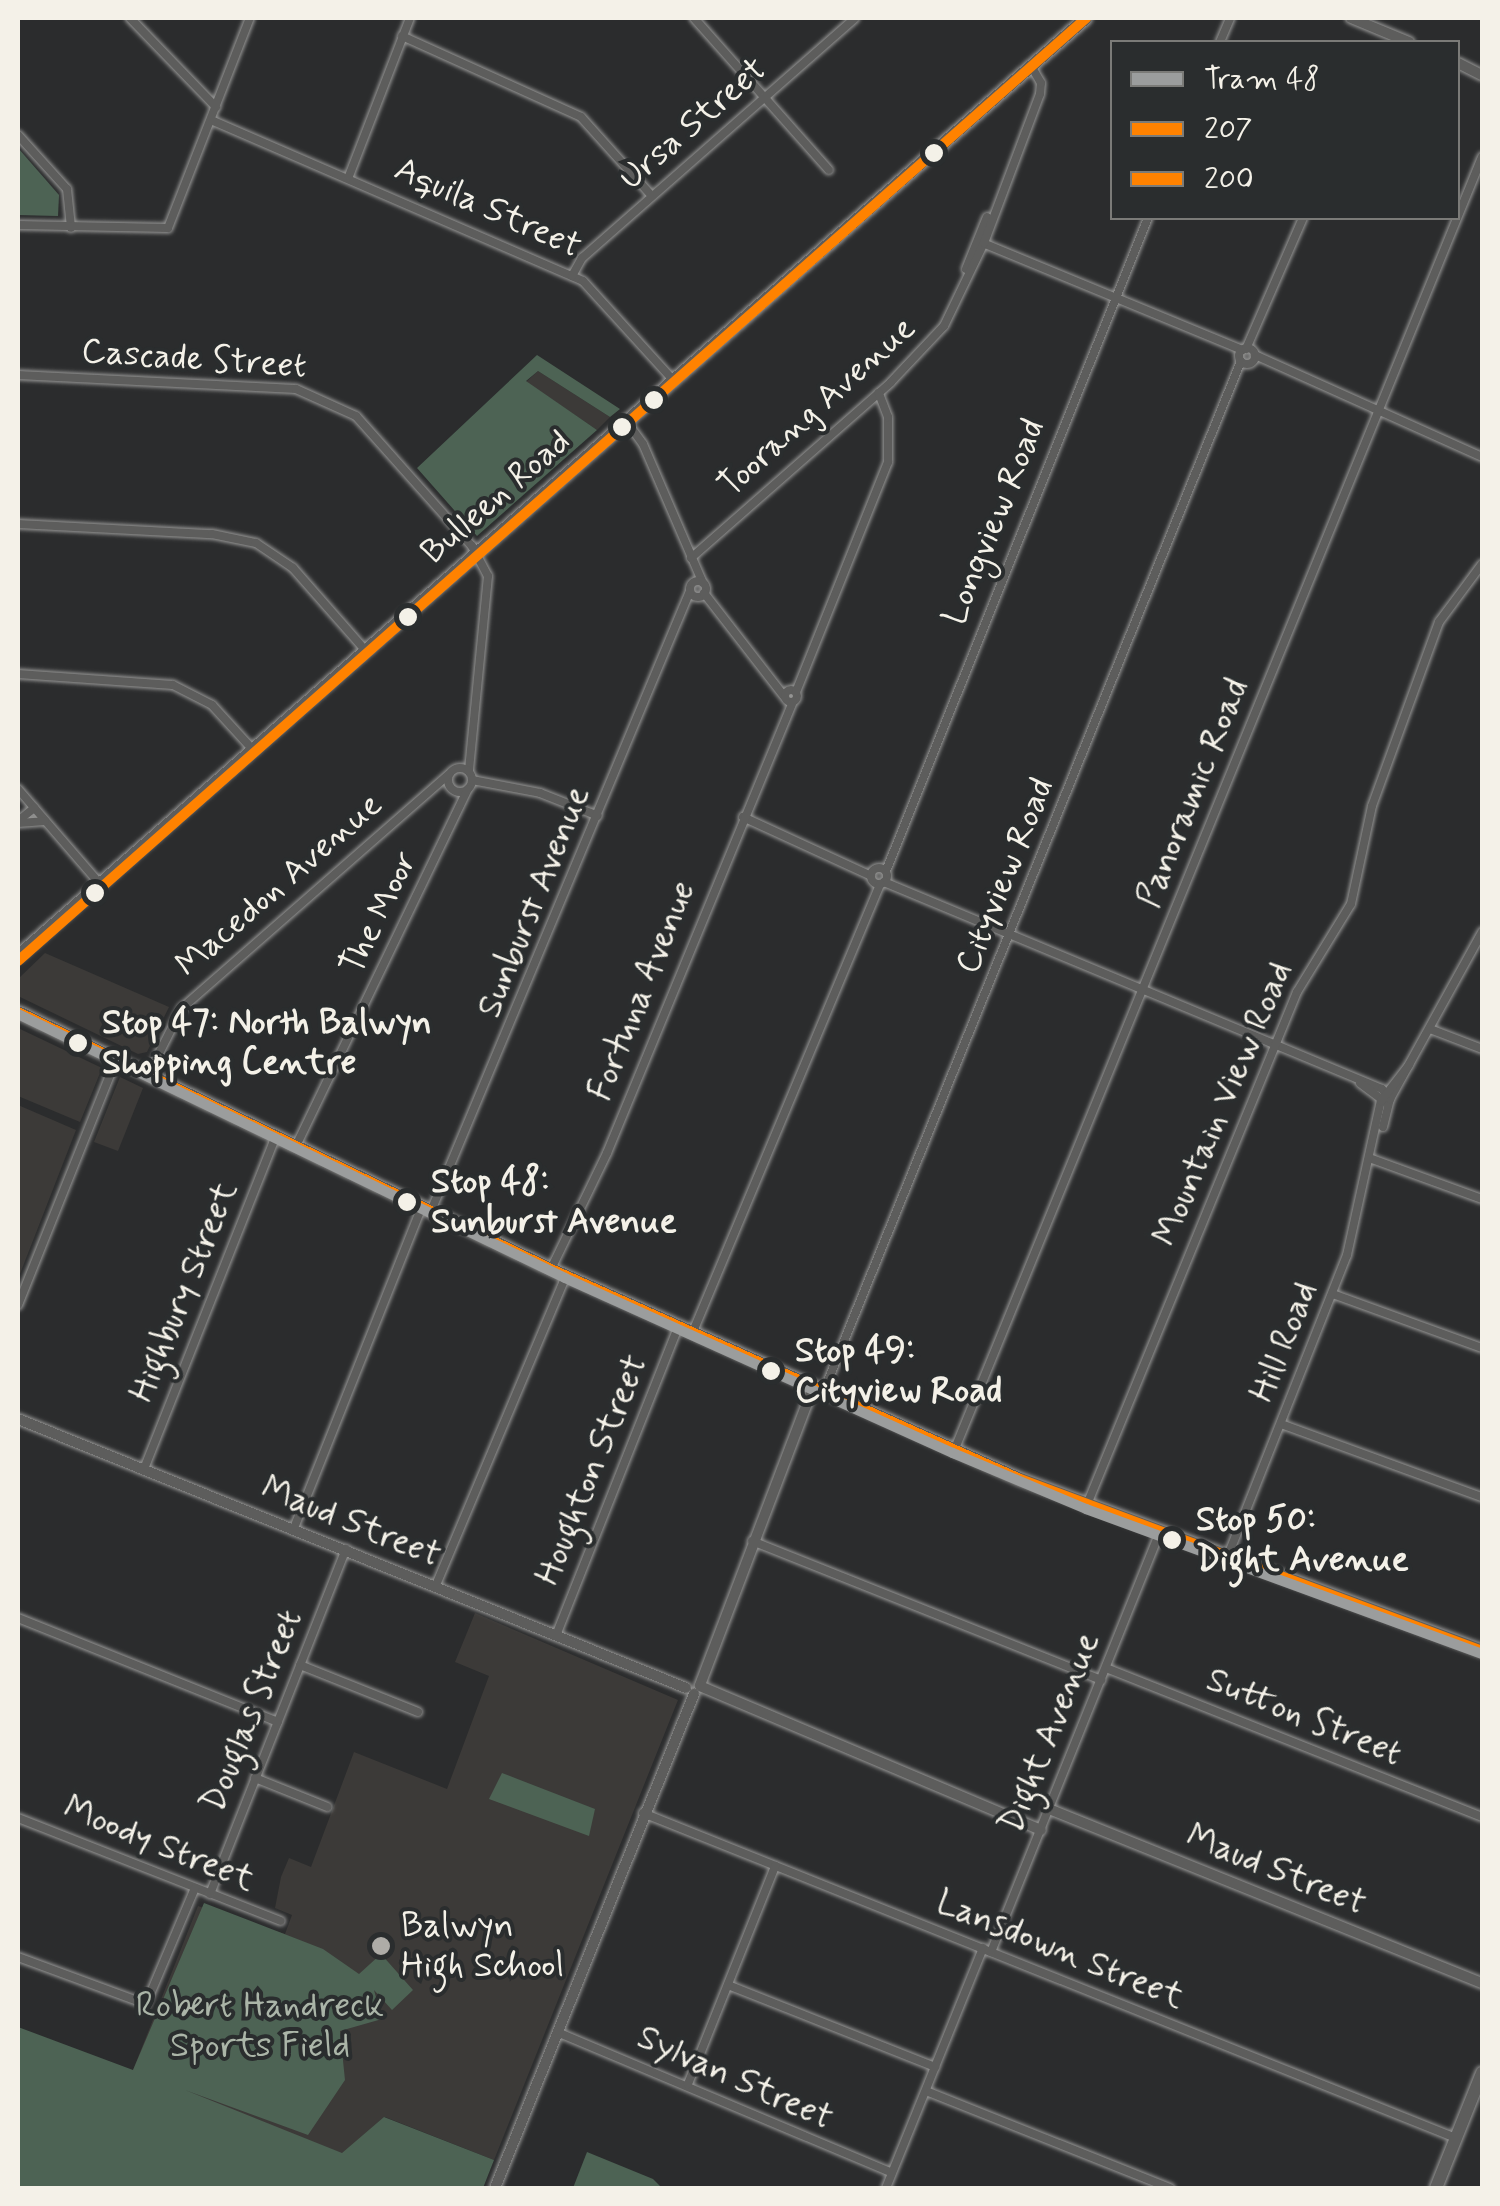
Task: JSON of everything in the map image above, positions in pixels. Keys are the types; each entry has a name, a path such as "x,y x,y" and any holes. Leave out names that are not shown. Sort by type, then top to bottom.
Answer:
{"main road":[{"name":"Bulleen Road","path":"19,956 1086,18"},
{"path":"18,1012 566,1276 954,1450 1159,1534 1482,1651"},
{"path":"1436,2188 1482,2073"}],"street":[{"path":"130,18 216,107"},
{"path":"18,225 166,230 250,18"},
{"path":"349,176 410,18"},
{"path":"694,18 829,170"},
{"name":"Ursa Street","path":"572,276 582,258 855,18"},
{"path":"1350,18 1404,40"},
{"path":"1375,40 1380,30"},
{"path":"402,36 581,117 652,196"},
{"name":"Toorang Avenue","path":"691,558 879,392 940,331 981,242 1041,89 1031,66"},
{"name":"Aquila Street","path":"210,122 349,176 572,276 592,288 674,381"},
{"path":"18,136 67,190 70,228"},
{"name":"Panoramic Road","path":"1460,211 1482,157"},
{"name":"Longview Road","path":"692,1334 1147,220"},
{"name":"Cityview Road","path":"818,1390 1011,932 1302,220"},
{"name":"Panoramic Road","path":"954,1450 1456,220"},
{"path":"981,242 1482,457"},
{"name":"Cascade Street","path":"18,374 318,394 368,428 476,555"},
{"name":"Fortuna Avenue","path":"552,1269 607,1153 789,695 804,668 888,462 888,417 879,392"},
{"path":"627,422 691,558 698,591 789,695"},
{"path":"18,524 212,534 256,543 293,568 366,652"},
{"name":"Macedon Avenue","path":"468,784 468,744 488,584 476,555"},
{"name":"Mountain View Road","path":"1086,1506 1307,971 1351,904 1372,806 1439,622 1482,564"},
{"name":"Sunburst Avenue","path":"294,1528 682,612 698,591"},
{"path":"18,674 173,685 212,706 254,751"},
{"name":"Macedon Avenue","path":"148,1075 182,1008 424,794 451,776 468,744"},
{"path":"451,776 468,784"},
{"path":"451,776 468,784 540,793 598,816"},
{"name":"The Moor","path":"296,1146 468,784"},
{"path":"18,789 101,885"},
{"path":"18,822 34,808"},
{"path":"743,817 1386,1097"},
{"path":"18,822 45,821"},
{"name":"Hill Road","path":"1227,1558 1333,1294 1386,1097 1430,1030 1482,932"},
{"path":"1430,1030 1482,1048"},
{"path":"18,1306 116,1060"},
{"name":"Highbury Street","path":"144,1469 276,1136"},
{"path":"1372,1159 1482,1198"},
{"path":"436,1585 566,1276"},
{"path":"1333,1294 1482,1348"},
{"name":"Houghton Street","path":"557,1633 678,1328"},
{"path":"494,2188 752,1541 818,1390"},
{"name":"Maud Street","path":"18,1418 1042,1826"},
{"path":"1280,1424 1482,1498"},
{"name":"Dight Avenue","path":"886,2188 1042,1826 1159,1534"},
{"path":"752,1541 1101,1680"},
{"name":"Douglas Street","path":"210,1894 346,1549"},
{"path":"18,1618 278,1722"},
{"path":"300,1665 418,1712"},
{"name":"Sutton Street","path":"1106,1668 1482,1817"},
{"path":"255,1778 327,1806"},
{"name":"Maud Street","path":"1049,1809 1482,1983"},
{"name":"Lansdown Street","path":"644,1813 1456,2138"},
{"name":"Moody Street","path":"18,1818 281,1922"},
{"path":"688,2084 775,1866"},
{"path":"18,1957 146,2004 195,1888"},
{"path":"728,1985 935,2067"},
{"name":"Sylvan Street","path":"557,2032 688,2084 892,2174"},
{"path":"926,2091 1170,2188"}],"shaded area":[{"path":"538,371 610,417 597,430 526,382"},
{"path":"45,953 169,1007 147,1052 138,1054 18,996 18,979"},
{"path":"18,1028 102,1068 80,1122 18,1096"},
{"path":"120,1077 143,1088 118,1151 94,1142"},
{"path":"18,1105 76,1130 18,1279"},
{"name":"Balwyn High School","path":"475,1613 678,1700 494,2160 385,2117 342,2154 133,2070 198,1906 285,1934 292,1915 275,1908 281,1877 289,1858 311,1867 354,1752 447,1789 489,1676 455,1662"}],"green space":[{"path":"18,148 59,195 58,216 18,215"},
{"path":"537,355 620,409 610,417 538,371 526,381 597,430 477,536 417,468"},
{"path":"502,1773 595,1809 589,1836 489,1799"},
{"name":"Robert Handreck Sports Field","path":"204,1903 323,1949 359,1974 381,1954 413,1990 392,2010 374,1990 382,2019 340,2031 345,2080 308,2135 185,2090 342,2153 384,2117 494,2160 483,2188 18,2188 18,2027 133,2070"},
{"path":"587,2152 653,2179 662,2188 573,2188"}],"tram line":[{"name":"48","path":"18,1014 565,1278 953,1453 1086,1509 1482,1654"}],"transit line":[{"name":"200","path":"18,961 1086,18"},
{"name":"207","path":"18,1012 551,1269 1020,1479 1482,1651"}],"place":[{"name":"Stop 47: North Balwyn Shopping Centre","path":"78,1043"},
{"name":"Stop 48: Sunburst Avenue","path":"407,1202"},
{"name":"Stop 49: Cityview Road","path":"771,1371"},
{"name":"Stop 50: Dight Avenue","path":"1172,1540"},
{"name":"Balwyn High School","path":"381,1946"}]}
